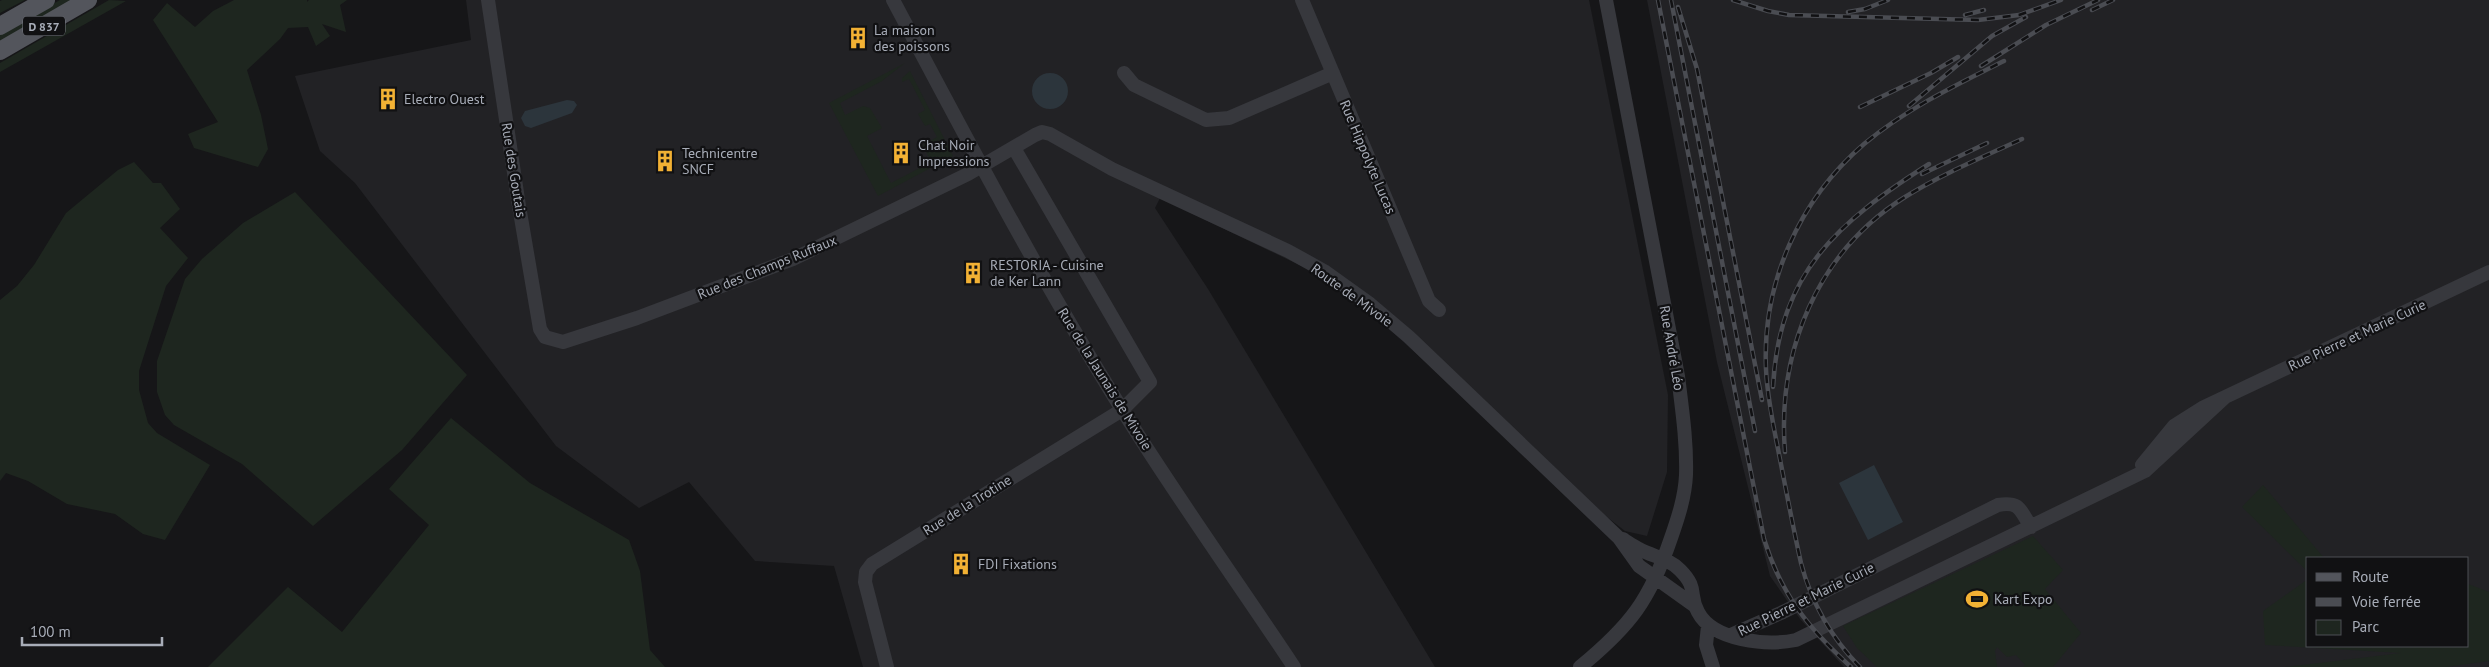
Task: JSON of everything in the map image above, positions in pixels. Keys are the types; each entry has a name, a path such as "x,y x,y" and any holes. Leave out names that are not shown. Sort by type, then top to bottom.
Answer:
{"main road":[{"name":"D 837","path":"0,26 46,0"},
{"name":"D 837","path":"0,51 88,0"}],"street":[{"name":"Rue des Goutais","path":"488,0 519,206 540,329 545,337"},
{"name":"Rue de la Jaunais de Mivoie","path":"893,0 1050,291 1122,410 1294,667"},
{"name":"Rue Hippolyte Lucas","path":"1302,0 1429,301 1440,310"},
{"name":"Rue André Léo","path":"1580,667 1610,642 1638,609 1656,578 1684,497 1686,476 1685,425 1678,376 1606,0"},
{"path":"1124,73 1134,85 1206,120 1229,118 1333,73"},
{"name":"Route de Mivoie","path":"981,166 1042,132 1050,134 1112,169 1288,251 1324,271 1370,304 1409,337 1619,538 1639,566 1695,606"},
{"name":"Rue de la Trotine","path":"887,667 865,582 866,572 872,564 1111,414 1122,410 1150,382 1014,148"},
{"name":"Rue des Champs Ruffaux","path":"545,337 563,342 637,318 759,272 886,215 981,166"},
{"name":"Rue Pierre et Marie Curie","path":"1731,635 1750,640 1784,642 1796,640 2126,482 2174,426 2224,398 2489,272"},
{"name":"Rue Pierre et Marie Curie","path":"1731,635 1783,612 1998,506 2012,503 2018,506 2031,527"},
{"name":"Route de Mivoie","path":"1619,538 1640,550 1664,558"},
{"path":"1664,558 1680,570 1692,585 1695,606 1708,626 1731,635"},
{"path":"1708,626 1706,645 1713,667"}],"shaded area":[{"path":"466,0 1589,0 1668,395 1667,472 1647,536 1625,531 1537,463 1367,309 1320,275 1160,198 1155,208 1208,289 1435,667 863,667 834,566 755,561 689,482 639,508 556,446 355,183 320,151 295,76 471,40"},
{"path":"1647,0 2489,0 2489,667 1844,667 1800,619 1770,576 1717,362"},
{"path":"1050,73 1057,74 1063,78 1067,84 1067,98 1063,104 1057,108 1050,109 1043,108 1037,104 1033,98 1032,91 1033,84 1037,78 1043,74"},
{"path":"567,100 574,101 577,105 572,113 531,128 525,126 521,118 525,111"},
{"path":"1874,465 1903,522 1868,540 1839,483"}],"green space":[{"path":"25,0 0,13 0,1"},
{"path":"60,0 78,0 0,45 0,34"},
{"path":"109,0 126,1 0,72 0,63"},
{"path":"234,0 307,0 307,2 309,0 347,0 340,5 346,32 322,24 330,36 316,46 308,27 288,28 280,39 247,70 261,115 268,149 258,167 194,148 188,134 218,122 153,20 167,3 195,27 213,11"},
{"path":"905,63 882,81 840,103 845,115 863,106 870,108 882,128 867,136 891,183 931,162 923,145 937,137 930,124 925,126 918,114 925,110 909,79 902,82 902,78 910,71 953,156 878,196 829,103"},
{"path":"134,162 153,183 161,183 180,209 160,228 188,258 166,286 139,371 139,390 148,423 157,433 210,465 165,540 143,534 115,514 67,504 28,481 6,473 0,481 0,300 17,286 34,265 66,213 118,170"},
{"path":"295,192 467,375 402,450 313,526 242,464 174,425 165,415 157,392 157,361 185,279 202,259 243,223"},
{"path":"451,418 530,483 629,540 640,571 650,650 665,667 208,667 288,587 342,632 429,525 389,489"},
{"path":"2263,485 2323,557 2306,557 2306,570 2242,507"},
{"name":"Kart Expo","path":"2033,536 2063,570 2045,589 2081,633 2053,667 2023,667 2025,665 2016,655 2007,657 1997,647 1995,651 1997,667 1877,667 1857,648 1843,626"},
{"path":"2306,580 2306,647 2469,647 2469,584 2489,592 2489,661 2446,667 2285,667 2401,653 2265,645 2263,611"}],"railway":[{"path":"1658,0 1764,539 1779,577 1798,609 1809,624 1851,667"},
{"path":"1671,0 1755,431"},
{"path":"1733,0 1768,11 1789,15 1978,20 2019,15 2061,0"},
{"path":"1848,12 1865,9 1888,0"},
{"path":"1981,66 2046,25 2098,0"},
{"path":"2092,10 2113,0"},
{"path":"1678,7 1697,69 1762,400"},
{"path":"1965,15 1984,10"},
{"path":"1909,106 1992,36 2026,17"},
{"path":"1860,107 1931,73 1958,57"},
{"path":"1860,667 1840,644 1824,619 1810,592 1801,563 1767,388 1766,337 1770,305 1789,245 1803,217 1841,166 1880,131 1914,109 2004,61"},
{"path":"1785,452 1784,414 1788,377 1796,341 1809,307 1826,275 1848,246 1874,220 1905,197 1948,173 2022,139"},
{"path":"1922,174 1987,143"},
{"path":"1773,387 1778,347 1787,312 1801,281 1819,254 1841,230 1867,207 1929,164"}],"place":[{"name":"La maison des poissons","path":"858,38"},
{"name":"Electro Ouest","path":"388,99"},
{"name":"Chat Noir Impressions","path":"901,153"},
{"name":"Technicentre SNCF","path":"665,161"},
{"name":"RESTORIA - Cuisine de Ker Lann","path":"973,273"},
{"name":"FDI Fixations","path":"961,564"},
{"name":"Kart Expo","path":"1977,599"}]}
